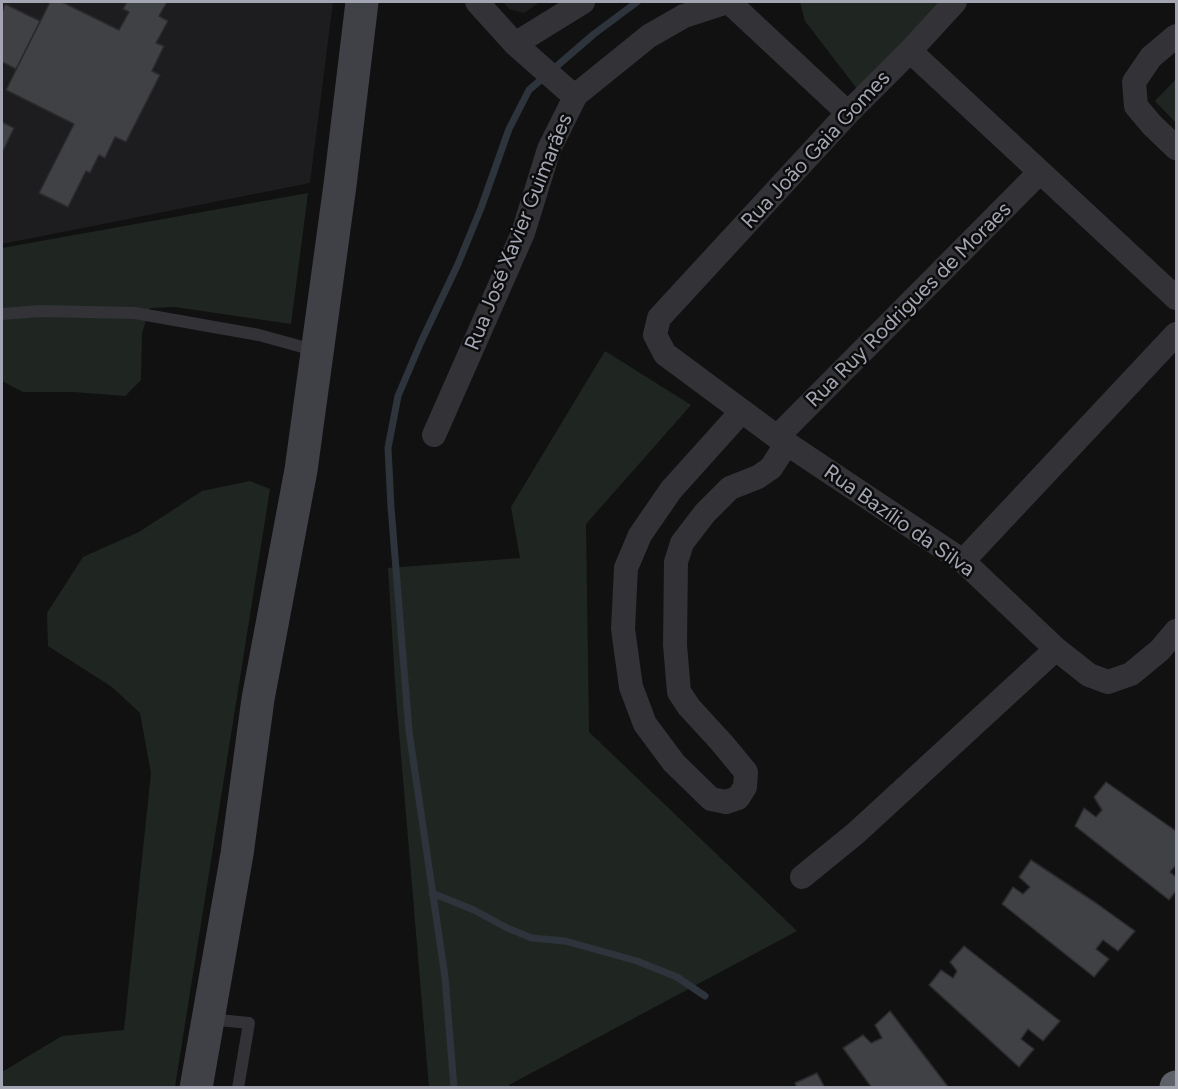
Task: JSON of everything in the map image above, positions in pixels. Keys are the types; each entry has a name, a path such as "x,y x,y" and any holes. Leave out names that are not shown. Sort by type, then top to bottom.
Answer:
{"main road":[{"path":"196,1088 237,854 258,699 301,470 340,185 362,2"}],"street":[{"path":"477,2 515,44 571,92"},
{"path":"515,44 583,2"},
{"path":"728,2 848,113"},
{"name":"Rua José Xavier Guimarães","path":"434,435 523,233 549,149 571,92 649,36 684,16 728,2"},
{"name":"Rua João Gaia Gomes","path":"678,298 848,113 955,2"},
{"path":"1176,36 1151,57 1134,82 1136,106 1176,148"},
{"path":"910,51 1176,298"},
{"name":"Rua Ruy Rodrigues de Moraes","path":"742,411 671,490 640,535 626,568 623,629 631,687 645,724 674,763 711,799 726,802 738,798 744,787 746,772 689,707 679,692 675,645 676,562 682,543 705,513 730,488 758,477 771,468 782,440 1040,172"},
{"name":"Rua Bazílio da Silva","path":"678,298 658,318 655,335 665,354 782,440 963,561 1056,649 1089,675 1108,682 1131,674 1160,650 1176,631"},
{"path":"963,561 1176,334"},
{"path":"802,878 856,832 1056,649"}],"lane":[{"path":"2,314 39,311 135,313 259,335 317,351"},
{"path":"208,1019 249,1023 238,1088"}],"shaded area":[{"path":"2,2 333,2 310,183 2,244"},
{"path":"503,2 540,2 524,13 509,9"},
{"path":"800,2 942,2 861,94 805,21"},
{"path":"1176,79 1176,123 1155,101"},
{"path":"308,193 291,324 175,307 150,308 142,333 141,380 125,396 74,392 23,392 2,381 2,248"},
{"path":"605,351 691,405 586,524 589,732 797,931 509,1085 510,1087 429,1087 396,696 388,568 520,558 511,507"},
{"path":"250,481 270,489 175,1087 2,1087 2,1072 62,1036 124,1030 151,773 140,713 112,687 48,646 47,613 83,557 139,532 202,491"}],"building":[{"path":"50,2 62,2 119,30 129,12 123,9 127,2 167,2 159,16 168,21 156,43 164,46 152,71 160,75 126,142 115,137 105,158 99,155 90,173 86,171 68,207 39,193 74,124 6,90"},
{"path":"5,4 40,21 16,69 2,62 2,12"},
{"path":"2,122 14,128 2,153"},
{"path":"1106,782 1176,831 1176,865 1170,872 1176,877 1176,891 1169,900 1075,826 1084,808 1096,817 1102,810 1094,797"},
{"path":"1031,860 1135,931 1118,951 1103,940 1096,949 1109,959 1094,977 1002,904 1013,887 1023,894 1030,887 1019,877"},
{"path":"964,946 1060,1021 1043,1041 1028,1029 1021,1039 1034,1049 1019,1067 929,985 941,970 953,978 957,971 950,962"},
{"path":"890,1011 949,1088 872,1088 843,1048 863,1035 871,1043 882,1038 875,1025"},
{"path":"817,1073 825,1088 797,1088 795,1083"}],"waterway":[{"path":"454,1088 445,977 409,731 388,448 398,396 458,264 509,129 529,90 594,34 637,2"},
{"path":"432,893 532,938 565,941 637,961 677,977 705,996"}]}
